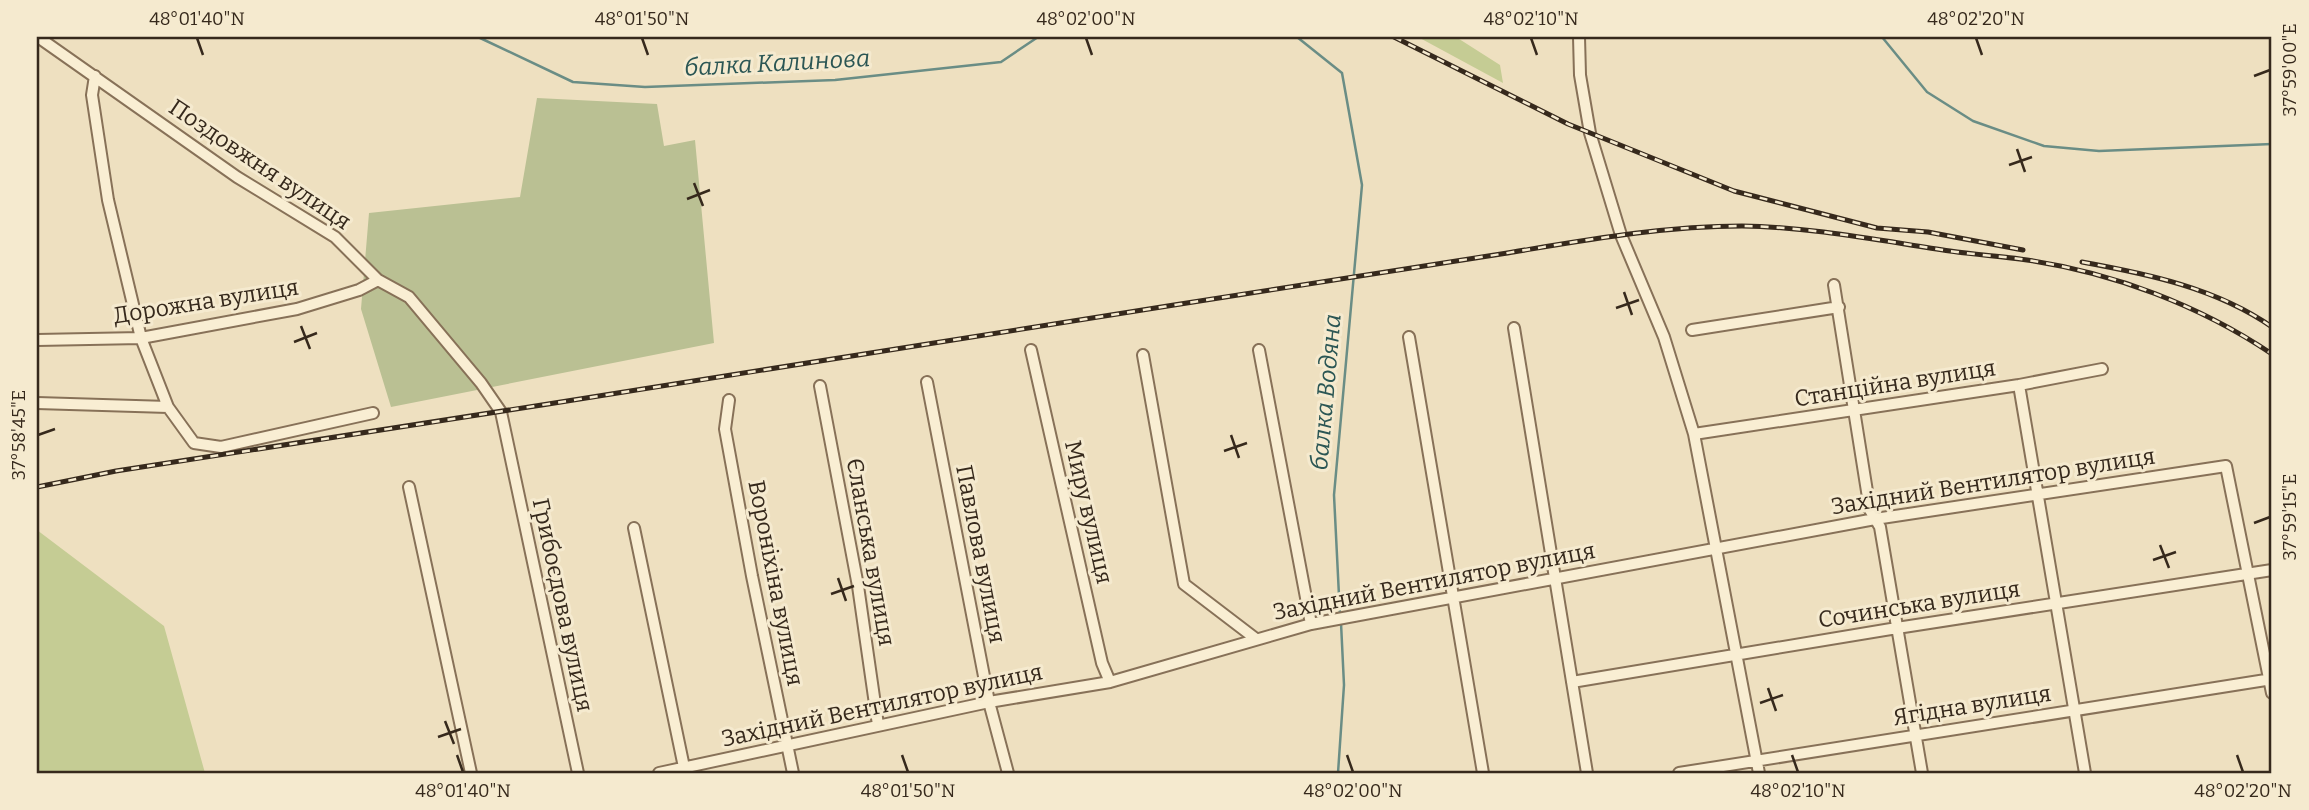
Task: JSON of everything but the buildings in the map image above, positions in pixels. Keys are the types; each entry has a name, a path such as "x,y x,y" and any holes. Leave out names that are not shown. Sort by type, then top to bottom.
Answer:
{"street":[{"name":"Поздовжня вулиця","path":"38,37 237,177 335,237 378,279 409,297 481,383 501,412 507,446"},
{"path":"1579,37 1580,75 1590,133 1621,235 1664,337 1693,434 1759,773"},
{"path":"94,76 92,95 108,200 141,338 168,407 194,443 221,447 373,413"},
{"name":"Дорожна вулиця","path":"37,340 141,338 297,309 359,290 378,279"},
{"path":"1834,285 1870,510 1880,527 1922,773"},
{"path":"1692,330 1839,307"},
{"path":"1514,327 1587,773"},
{"path":"1409,337 1483,773"},
{"path":"1259,349 1311,624"},
{"name":"Миру вулиця","path":"1031,350 1102,663 1110,682"},
{"path":"1143,355 1184,584 1256,639"},
{"name":"Станційна вулиця","path":"1693,434 2019,386 2102,369"},
{"name":"Павлова вулиця","path":"927,382 989,702 1008,773"},
{"name":"Єланська вулиця","path":"820,386 858,586 878,725"},
{"path":"2019,386 2085,773"},
{"name":"Вороніхіна вулиця","path":"729,400 725,429 793,773"},
{"path":"37,403 168,407"},
{"name":"Грибоєдова вулиця","path":"507,446 578,773"},
{"name":"Західний Вентилятор вулиця","path":"659,773 685,771 787,745 989,702 1110,682 1311,624 1875,519 2226,466 2248,573"},
{"path":"409,487 471,773"},
{"path":"634,528 685,771"},
{"name":"Сочинська вулиця","path":"1572,682 2272,570"},
{"path":"2248,573 2272,693"},
{"name":"Ягідна вулиця","path":"1679,773 2271,680"}],"green space":[{"path":"1418,37 1456,37 1500,65 1503,83"},
{"path":"537,98 657,104 664,146 695,140 714,343 391,407 361,309 369,213 520,197"},
{"path":"37,530 164,626 205,773 37,773"}],"waterway":[{"name":"балка Калинова","path":"478,37 573,82 645,87 835,80 1001,62 1038,37"},
{"name":"балка Водяна","path":"1297,37 1342,73 1362,185 1334,495 1340,616"},
{"name":"балка Калинова","path":"1882,37 1927,92 1973,121 2044,146 2099,151 2272,144"},
{"name":"балка Водяна","path":"1338,773 1344,685 1341,623"}],"railway":[{"path":"1394,37 1568,124 1734,191 1877,228 1928,232 2023,250"},
{"path":"37,487 116,471 1591,239 1712,227 1768,227 1821,232 2018,259 2092,273 2185,306 2215,320 2272,354"},
{"path":"2082,262 2132,272 2205,292 2272,327"}]}
